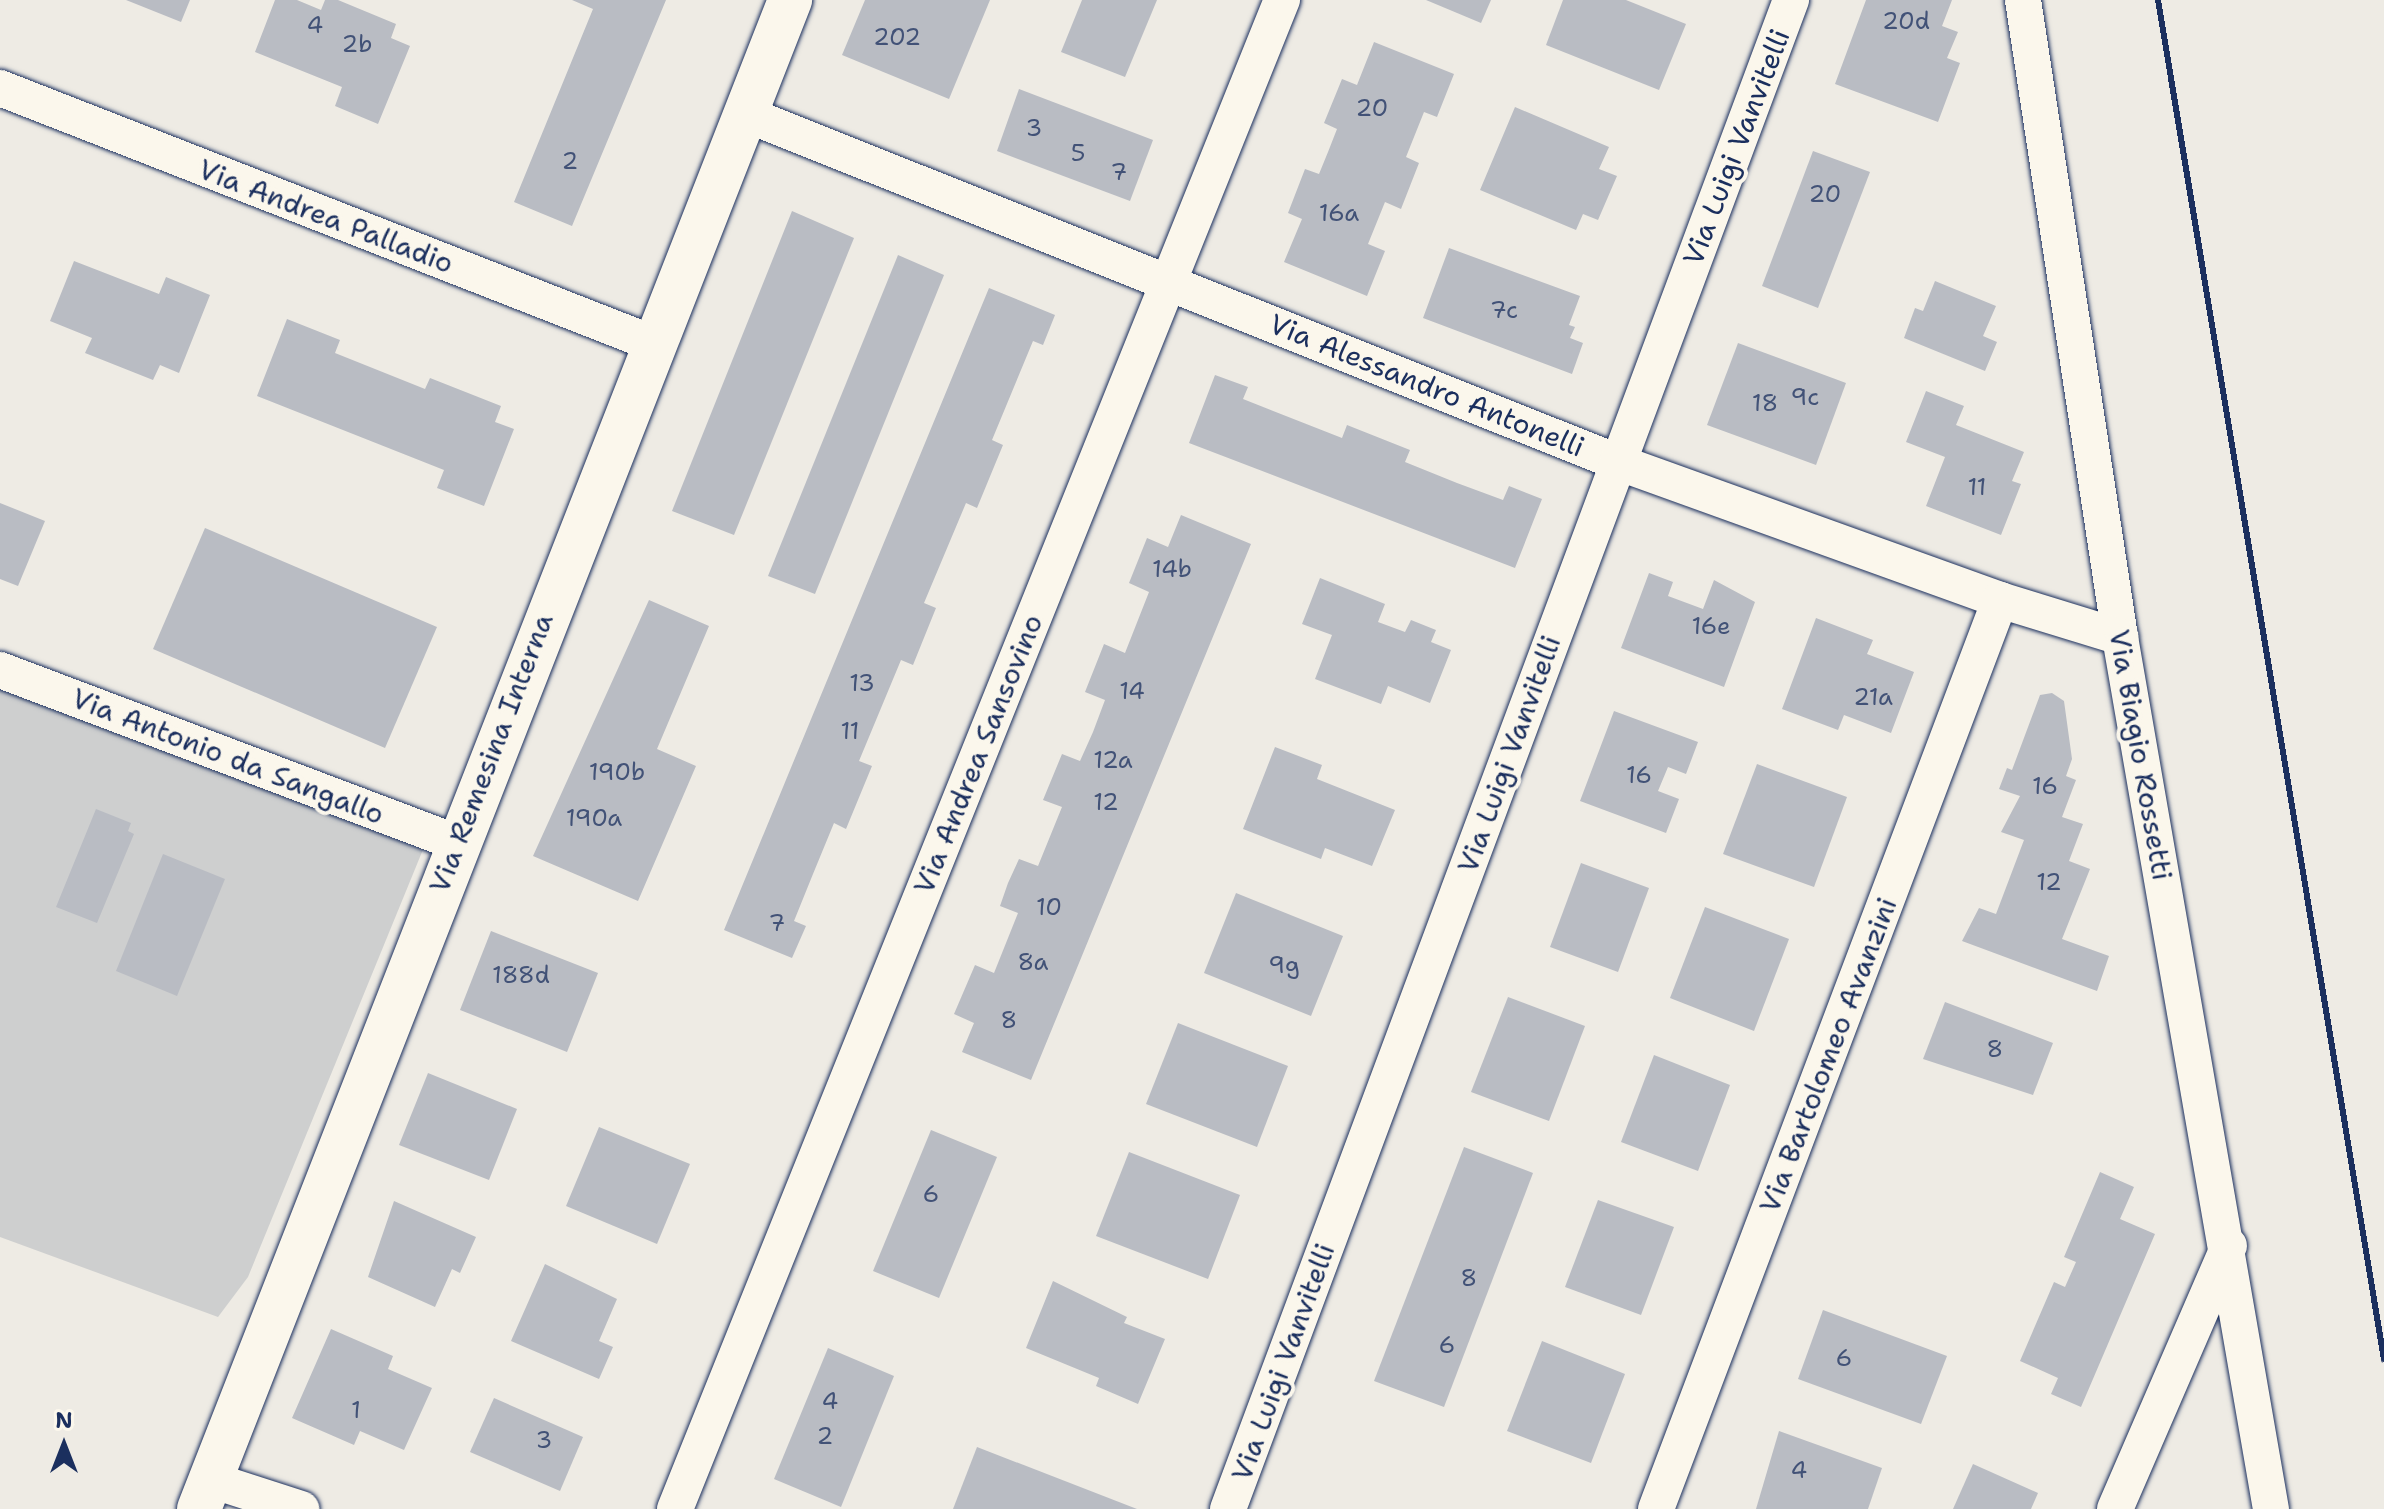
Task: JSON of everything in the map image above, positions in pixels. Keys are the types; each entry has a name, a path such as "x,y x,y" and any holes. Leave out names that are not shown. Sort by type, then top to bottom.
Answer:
{"street":[{"name":"Via Remesina Interna","path":"205,1494 456,842 790,0"},
{"name":"Via Andrea Sansovino","path":"675,1509 1282,0"},
{"name":"Via Luigi Vanvitelli","path":"1228,1509 1791,0"},
{"name":"Via Biagio Rossetti","path":"2023,0 2120,637 2229,1246 2271,1509"},
{"name":"Via Andrea Palladio","path":"0,88 652,343"},
{"name":"Via Alessandro Antonelli","path":"743,113 1617,462 2000,600 2120,637"},
{"name":"Via Bartolomeo Avanzini","path":"1656,1509 2000,600"},
{"name":"Via Antonio da Sangallo","path":"0,670 456,842"},
{"path":"2115,1509 2229,1246"},
{"path":"205,1494 301,1509"}],"shaded area":[{"path":"0,664 431,830 248,1277 218,1317 0,1237"}],"building":[{"path":"126,0 190,0 181,22"},
{"path":"275,0 297,0 321,10 325,0 338,0 396,24 391,38 410,46 378,124 335,106 342,87 255,52"},
{"path":"572,0 666,0 572,226 514,202 593,9"},
{"path":"865,0 990,0 949,99 842,55"},
{"path":"1082,0 1157,0 1125,77 1061,52"},
{"path":"1426,0 1491,0 1481,23"},
{"path":"1563,0 1626,0 1686,24 1659,90 1546,45"},
{"path":"1866,0 1952,0 1942,26 1958,32 1947,58 1960,63 1938,122 1835,84"},
{"path":"1374,42 1454,74 1437,117 1424,112 1406,157 1419,163 1401,209 1385,202 1368,244 1385,251 1367,296 1284,262 1302,219 1288,213 1305,169 1319,174 1337,129 1324,123 1342,79 1357,85"},
{"path":"1019,89 1153,140 1130,201 997,151"},
{"path":"1515,107 1609,147 1599,169 1617,176 1598,220 1583,214 1576,230 1480,190"},
{"path":"1813,151 1870,172 1818,308 1762,286"},
{"path":"792,211 854,238 734,535 672,511"},
{"path":"1449,248 1580,296 1569,325 1575,327 1570,338 1583,343 1572,374 1423,318"},
{"path":"898,255 944,275 815,594 768,576"},
{"path":"74,261 159,294 166,277 210,295 179,373 160,365 153,380 85,353 92,338 50,321"},
{"path":"1935,281 1996,306 1983,336 1997,342 1985,371 1904,338 1915,308 1923,311"},
{"path":"989,288 1055,315 1043,345 1033,341 992,440 1003,445 977,508 966,503 924,603 936,608 913,665 901,660 859,761 872,766 846,829 834,823 794,921 806,926 792,958 724,930"},
{"path":"287,319 340,340 335,353 425,389 430,378 501,406 495,422 514,429 484,506 437,488 444,470 257,396"},
{"path":"1738,343 1846,383 1816,465 1707,425"},
{"path":"1215,375 1248,387 1243,399 1342,438 1347,425 1410,450 1405,462 1457,483 1503,500 1509,486 1542,499 1515,568 1189,443"},
{"path":"1926,391 1964,406 1956,425 2024,452 2012,481 2021,484 2001,535 1926,506 1945,457 1906,442"},
{"path":"0,503 45,521 18,586 0,579"},
{"path":"1181,515 1251,544 1031,1080 962,1052 974,1023 954,1014 975,965 994,973 1018,913 1000,906 1008,883 1019,859 1038,866 1062,807 1043,800 1062,754 1080,761 1093,732 1105,700 1085,692 1104,644 1125,653 1149,592 1129,583 1147,538 1168,547"},
{"path":"205,528 437,627 385,748 153,649"},
{"path":"1649,573 1673,582 1668,596 1703,609 1714,580 1755,602 1724,687 1621,648"},
{"path":"1320,578 1385,604 1378,622 1405,632 1411,620 1436,630 1431,642 1451,650 1430,703 1388,686 1381,704 1315,679 1332,635 1302,624"},
{"path":"649,600 709,626 657,749 696,766 638,901 533,856"},
{"path":"1816,618 1873,640 1867,654 1914,672 1891,733 1844,715 1838,730 1782,709"},
{"path":"2052,693 2064,701 2072,759 2066,776 2076,780 2062,817 2083,824 2069,861 2090,869 2062,939 2109,956 2097,991 1962,941 1979,908 1996,914 2024,840 2001,832 2020,796 1999,789 2007,768 2012,770 2040,695"},
{"path":"1614,711 1698,742 1686,774 1668,767 1658,791 1679,799 1666,833 1580,801"},
{"path":"1275,747 1322,765 1317,779 1395,810 1372,866 1325,848 1321,859 1243,829"},
{"path":"1757,764 1847,797 1814,887 1723,854"},
{"path":"96,809 131,823 128,831 134,834 97,923 56,907"},
{"path":"163,854 225,879 177,996 116,971"},
{"path":"1581,863 1649,888 1618,972 1550,947"},
{"path":"1236,893 1343,936 1311,1016 1204,973"},
{"path":"1705,907 1789,939 1754,1031 1670,998"},
{"path":"491,931 598,973 567,1052 460,1010"},
{"path":"1508,997 1585,1026 1549,1121 1471,1092"},
{"path":"1945,1002 2053,1043 2033,1095 1923,1059"},
{"path":"1178,1023 1288,1066 1257,1147 1146,1104"},
{"path":"1654,1055 1730,1085 1698,1171 1621,1142"},
{"path":"428,1073 517,1109 489,1180 399,1145"},
{"path":"599,1127 690,1164 657,1244 566,1206"},
{"path":"931,1130 997,1157 939,1298 873,1271"},
{"path":"1464,1147 1533,1173 1444,1407 1374,1381"},
{"path":"1129,1152 1240,1195 1208,1279 1096,1236"},
{"path":"2100,1172 2134,1187 2120,1219 2155,1234 2081,1407 2051,1394 2058,1378 2020,1361 2054,1282 2065,1287 2076,1262 2064,1257"},
{"path":"1598,1200 1674,1227 1641,1315 1565,1287"},
{"path":"394,1201 476,1237 460,1273 452,1269 435,1307 368,1277"},
{"path":"545,1264 617,1299 599,1341 613,1347 599,1379 511,1341"},
{"path":"1053,1281 1127,1317 1124,1323 1165,1339 1138,1404 1096,1386 1099,1378 1026,1348"},
{"path":"1823,1310 1947,1356 1921,1424 1798,1379"},
{"path":"331,1329 393,1356 388,1369 432,1388 404,1450 360,1431 354,1445 292,1418"},
{"path":"1542,1341 1625,1374 1591,1463 1507,1431"},
{"path":"828,1348 894,1376 841,1507 774,1479"},
{"path":"494,1398 583,1437 560,1491 470,1452"},
{"path":"1779,1431 1882,1468 1868,1509 1756,1509"},
{"path":"977,1447 1137,1509 953,1509"},
{"path":"1973,1464 2038,1493 2031,1509 1953,1509"}],"railway":[{"path":"2158,0 2384,1359"}]}
